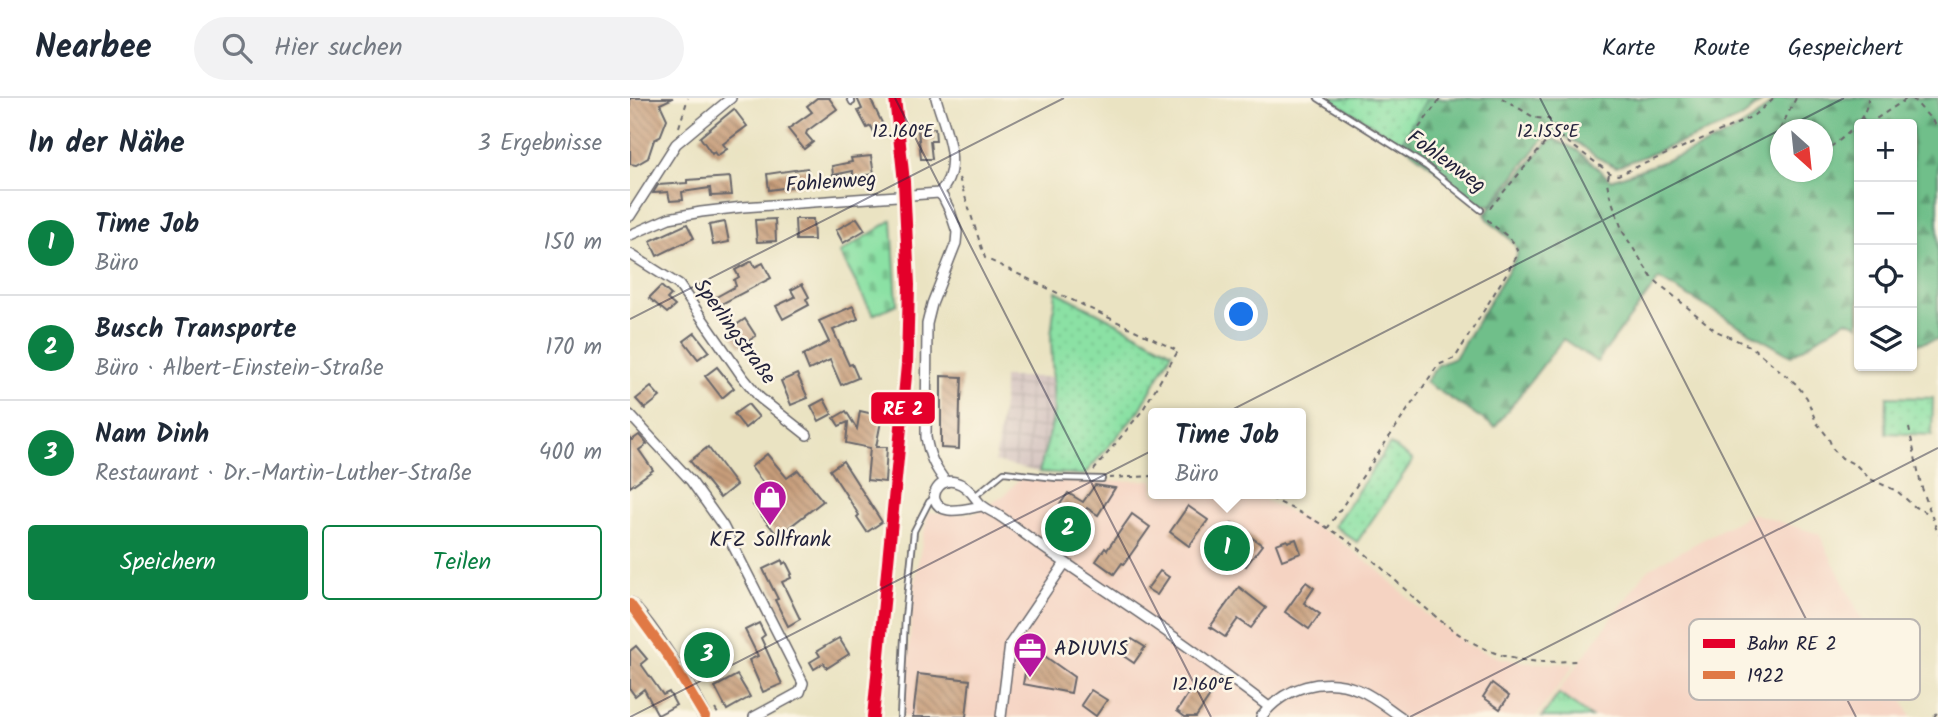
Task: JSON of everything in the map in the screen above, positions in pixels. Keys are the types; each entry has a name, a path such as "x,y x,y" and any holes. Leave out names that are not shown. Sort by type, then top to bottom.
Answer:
{"main road":[{"path":"630,604 649,626 679,670 705,717"}],"street":[{"path":"630,216 676,144 731,98"},
{"path":"936,98 951,146 952,158 947,182 939,193 950,211 957,232 957,243 932,304 927,324 926,437 928,452 935,469 946,482"},
{"name":"Fohlenweg","path":"630,235 669,218 701,212 939,193"},
{"name":"Sperlingstraße","path":"630,254 679,285 760,398 807,435"},
{"path":"630,415 691,481 723,526 803,683 800,692 754,717"},
{"path":"981,506 946,509 940,507 934,497 935,492 946,482 958,482 981,506 1175,638 1269,706"},
{"path":"1001,717 1010,645 1065,564"},
{"path":"1261,717 1279,698 1314,684 1340,684 1357,688 1401,717"}],"lane":[{"name":"Fohlenweg","path":"1318,98 1426,166 1481,210"},
{"path":"974,496 1004,472 1056,478 1102,479"},
{"path":"900,717 905,618 914,531 934,497"}],"path":[{"path":"676,144 688,98"},
{"path":"1402,151 1440,98"},
{"path":"1502,98 1535,118 1549,119 1556,128 1554,137"},
{"path":"1481,210 1490,208 1546,142 1554,137 1562,138 1610,173 1618,175 1724,130 1754,115 1775,98"},
{"path":"1786,119 1797,98"},
{"path":"1833,144 1844,137 1861,117 1868,105 1868,98"},
{"path":"1875,119 1910,98 1938,127"},
{"path":"952,158 985,258 1178,351 1142,411 1087,479"},
{"path":"1610,173 1607,182 1609,193 1623,232 1651,278 1716,331 1752,347 1796,384 1807,398 1816,422 1842,458 1856,465 1870,479 1897,491 1915,507 1930,514"},
{"path":"1327,529 1437,365 1455,358 1517,256 1516,245 1488,222 1481,210"},
{"path":"1909,428 1921,485 1938,534"},
{"path":"1102,479 1148,476"},
{"path":"1273,499 1327,529 1366,555 1426,610 1471,643 1507,657 1532,661 1579,661"},
{"path":"1934,717 1938,711"}],"shaded area":[{"path":"1003,377 1053,377 1054,411 1039,472 995,462 1003,404"},
{"path":"1019,479 1091,482 1148,480 1148,499 1262,499 1336,538 1379,571 1424,613 1468,645 1499,658 1534,663 1575,664 1536,717 903,717 915,580 928,512 977,512 1005,495"},
{"path":"1752,513 1819,534 1862,619 1689,619 1689,700 1902,700 1911,717 1539,717 1648,569"}],"green space":[{"path":"1329,98 1427,98 1401,143"},
{"path":"1427,98 1767,98 1743,117 1616,167 1555,132 1546,136 1491,205 1482,205 1401,143"},
{"path":"1777,98 1938,98 1938,339 1917,344 1917,119 1854,119 1854,323 1846,320 1791,356 1659,279 1597,362 1563,339 1495,427 1425,382 1438,365 1455,358 1517,256 1514,244 1485,214 1547,143 1554,139 1577,150 1611,180 1719,139 1762,112"},
{"path":"892,220 897,304 873,315 840,253"},
{"path":"1056,291 1172,352 1140,410 1084,475 1039,472 1054,411 1051,336"},
{"path":"1887,397 1933,398 1932,435 1886,433"},
{"path":"1390,444 1413,460 1357,542 1334,526"},
{"path":"1559,694 1591,717 1542,717"}],"building":[{"path":"630,98 673,98 660,104 667,119 660,137 654,140 648,158 636,165 630,164"},
{"path":"817,98 829,98 837,109 807,131 806,134 813,142 804,149 788,129 812,112 807,106"},
{"path":"857,98 870,98 884,127 874,132 871,126 867,128 858,111 862,109"},
{"path":"734,109 747,126 723,144 727,149 717,156 714,152 712,154 700,137"},
{"path":"935,128 936,141 930,141 932,159 921,159 918,129"},
{"path":"871,156 874,174 853,177 853,171 833,175 832,166 852,162 851,158"},
{"path":"807,168 811,184 769,190 767,174"},
{"path":"730,177 732,195 711,196 710,188 682,192 683,200 670,201 668,192 653,193 658,185"},
{"path":"857,218 865,230 843,243 836,230"},
{"path":"775,219 776,241 757,242 755,220"},
{"path":"795,219 813,219 814,240 796,240"},
{"path":"725,222 729,242 713,245 709,225"},
{"path":"687,224 694,238 657,256 650,241"},
{"path":"752,261 755,267 763,263 771,278 714,308 709,301 736,286 734,280 739,277 735,270"},
{"path":"802,284 809,297 806,299 809,305 783,319 776,306 795,297 791,290"},
{"path":"661,286 671,295 667,299 675,306 667,313 649,298"},
{"path":"853,306 858,319 833,330 858,378 841,385 830,360 809,370 803,355 829,342 819,321"},
{"path":"745,319 756,336 740,346 729,330"},
{"path":"695,333 709,351 698,359 684,341"},
{"path":"717,367 734,388 722,398 705,376"},
{"path":"797,374 808,398 791,405 781,381"},
{"path":"941,376 962,377 959,449 941,448"},
{"path":"651,387 660,397 645,409 636,399"},
{"path":"824,399 832,414 819,421 811,406"},
{"path":"748,404 759,417 745,428 734,414"},
{"path":"846,411 857,429 860,411 882,416 876,447 887,447 885,482 867,480 870,448 846,443 848,422 839,426 834,418"},
{"path":"639,435 647,444 639,450 653,470 630,487 630,438 632,440"},
{"path":"708,447 736,485 720,498 690,461"},
{"path":"767,454 787,478 798,470 823,501 778,536 753,505 770,492 751,467"},
{"path":"843,461 882,522 867,532 830,470"},
{"path":"1095,485 1115,488 1098,515 1087,508 1064,541 1044,527 1068,493 1083,502"},
{"path":"1188,506 1208,520 1189,546 1170,532"},
{"path":"1132,514 1150,527 1114,574 1096,561"},
{"path":"1232,523 1262,545 1246,566 1216,543"},
{"path":"1296,539 1301,553 1282,560 1276,544"},
{"path":"782,560 792,574 791,578 782,582 800,619 788,626 763,569"},
{"path":"1160,571 1169,577 1157,595 1147,589"},
{"path":"1306,582 1314,588 1304,603 1320,614 1309,629 1285,612"},
{"path":"1239,587 1266,608 1251,628 1238,619 1225,637 1210,627"},
{"path":"759,623 765,635 761,638 782,684 763,692 749,660 758,656 745,630"},
{"path":"839,638 849,654 827,668 824,663 814,669 810,662 820,656 817,651"},
{"path":"1132,639 1145,647 1134,663 1122,655"},
{"path":"713,643 721,655 702,667 694,655"},
{"path":"636,646 647,659 641,664 663,695 669,692 676,705 658,715 644,689 635,696 630,689 630,651"},
{"path":"1032,647 1074,677 1071,693 1023,684 1028,657 1026,655"},
{"path":"918,674 970,680 966,717 913,717"},
{"path":"737,675 750,697 727,710 715,687"},
{"path":"1492,683 1509,696 1500,709 1483,697"},
{"path":"1194,685 1210,696 1196,717 1185,717 1177,711"},
{"path":"1091,690 1107,700 1096,716 1081,705"}],"transit line":[{"path":"873,717 907,365 909,285 904,182 895,98"},
{"name":"1922","path":"630,604 670,659 705,717"}],"place":[{"name":"KFZ Sollfrank","path":"770,527"},
{"name":"Busch Transporte","path":"1068,529"},
{"name":"Time Job","path":"1227,548"},
{"name":"Nam Dinh","path":"707,655"},
{"name":"ADIUVIS","path":"1030,679"}]}
